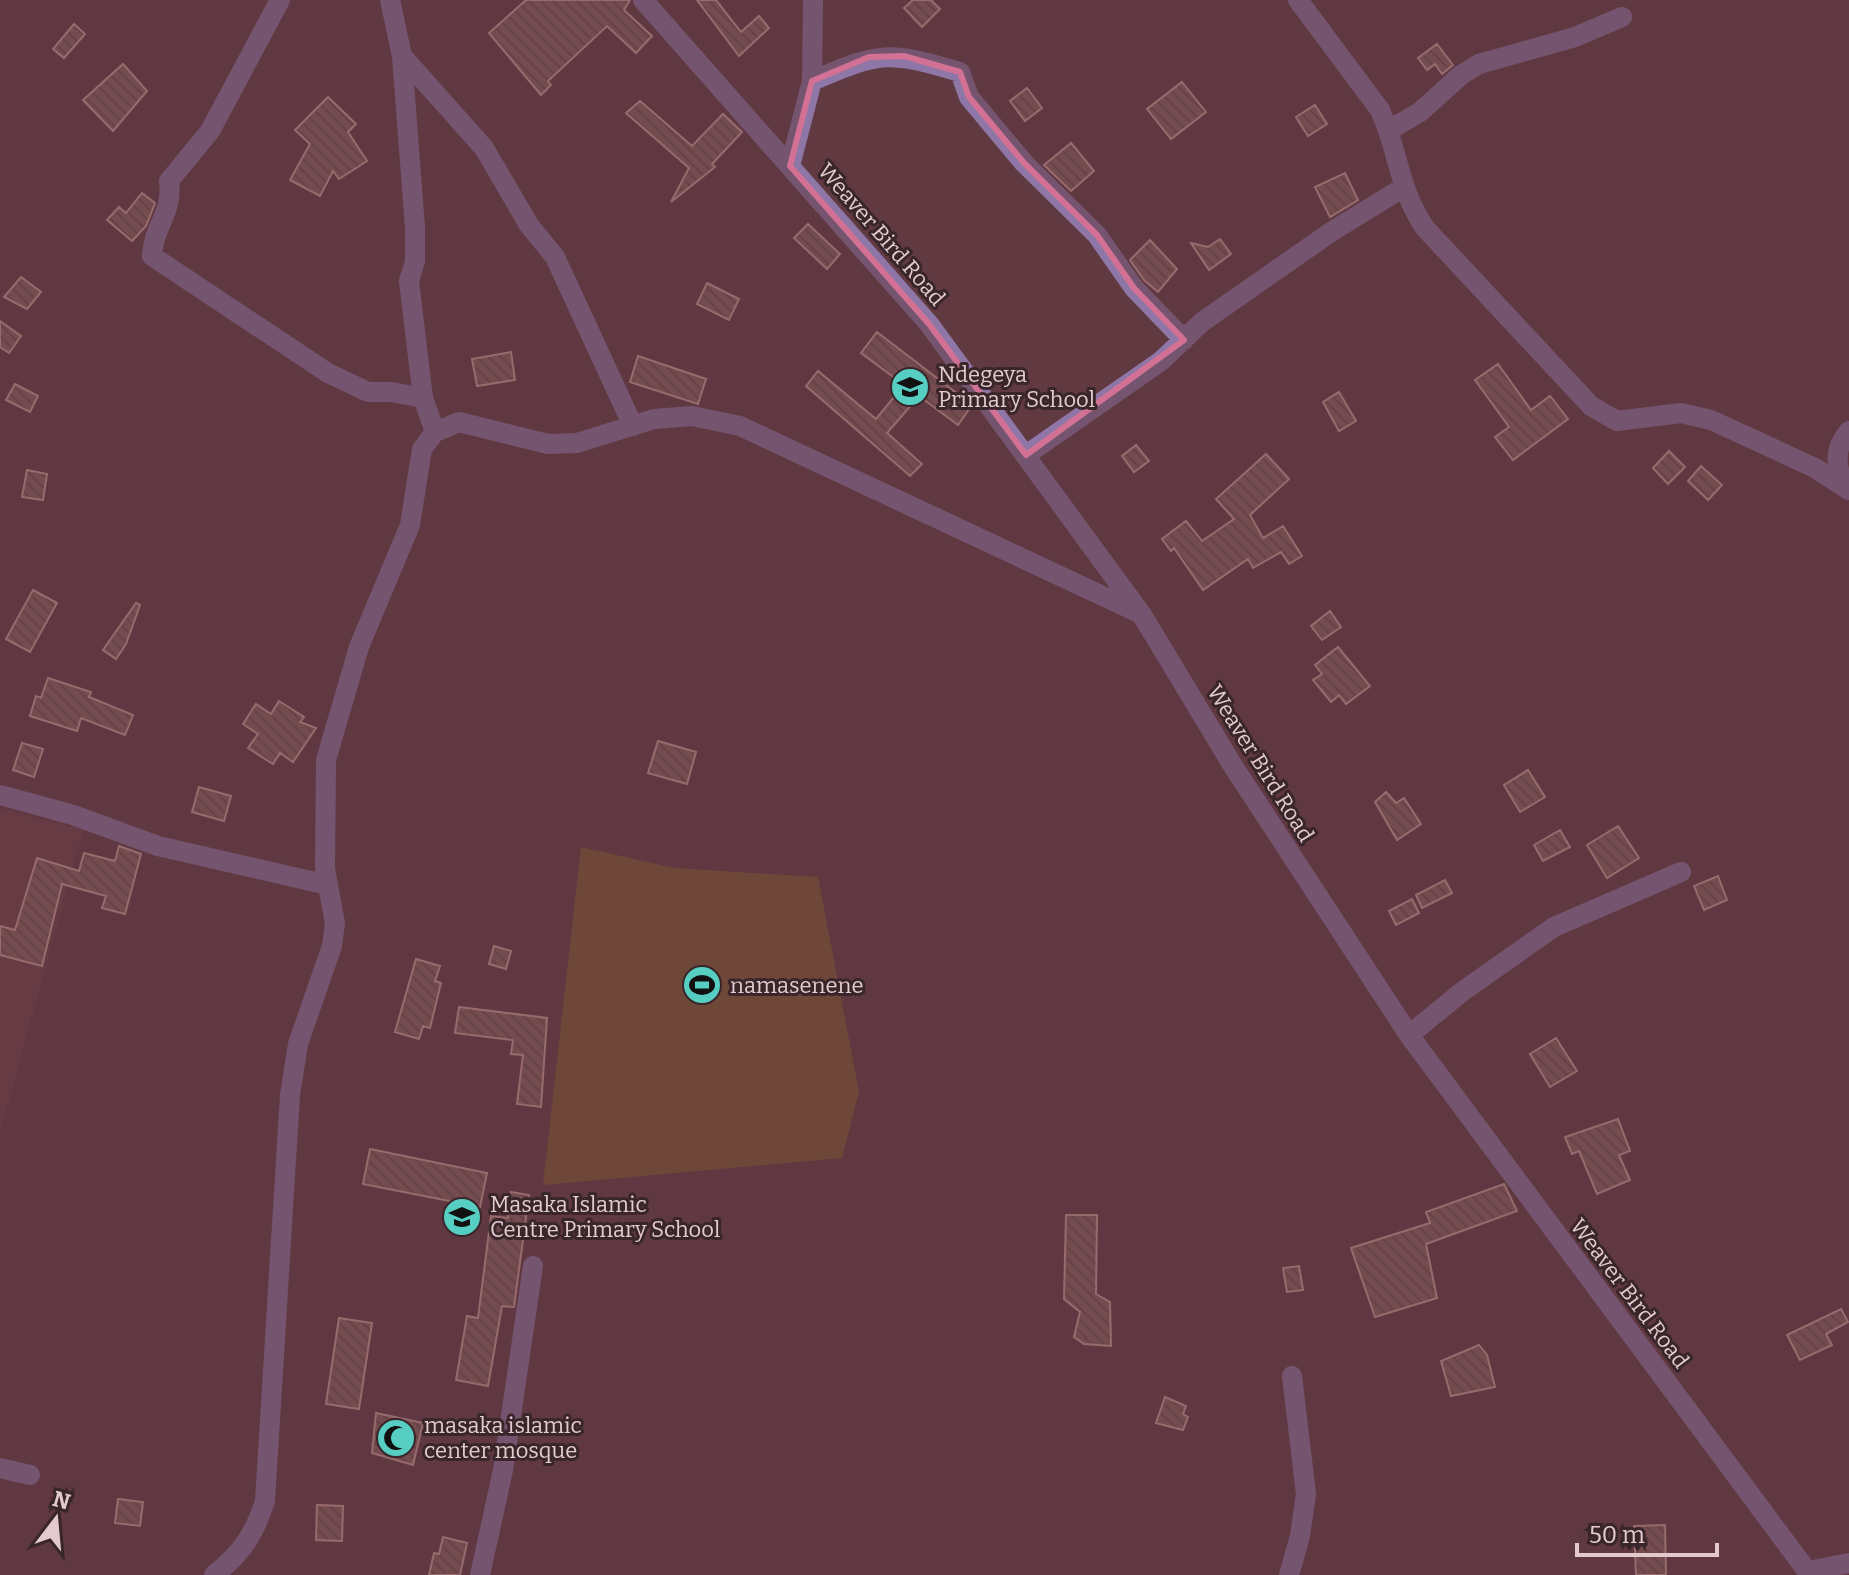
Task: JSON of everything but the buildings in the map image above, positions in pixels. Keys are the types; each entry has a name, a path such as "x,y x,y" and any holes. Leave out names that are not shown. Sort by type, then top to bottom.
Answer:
{"street":[{"path":"280,0 210,131 169,181 171,204 153,235 152,256 328,373 368,392 391,392 423,398"},
{"path":"390,0 402,56 415,228 415,261 409,281 423,398 435,432"},
{"name":"Weaver Bird Road","path":"643,0 929,324 1142,615 1233,766 1409,1035 1809,1573"},
{"path":"790,166 812,81 813,0"},
{"path":"1298,0 1380,110 1389,130 1408,203 1425,228 1599,412 1617,421 1681,413 1711,420 1815,468 1846,488"},
{"path":"1389,130 1420,112 1461,75 1479,64 1575,37 1622,17"},
{"path":"402,56 484,148 529,225 555,257 633,426"},
{"path":"812,81 869,57 904,56 960,72 969,97 1024,163 1097,235 1134,288 1184,340"},
{"path":"1026,455 1161,361 1202,322 1331,232 1404,187"},
{"path":"214,1575 242,1552 256,1529 265,1501 290,1095 298,1044 332,946 335,923 328,885 326,760 359,647 410,525 422,449 435,432 459,422 548,444 577,443 654,419 692,416 740,426 1142,615"},
{"path":"1846,488 1836,454 1838,444 1849,431"},
{"path":"0,795 158,846 328,885"},
{"path":"1409,1035 1463,991 1554,927 1681,872"},
{"path":"480,1575 503,1470 533,1266"},
{"path":"1289,1575 1300,1536 1306,1494 1292,1376"},
{"path":"0,1468 30,1475"},
{"path":"1809,1573 1849,1563"}],"highlighted area":[{"path":"904,56 960,72 969,97 1024,163 1097,235 1134,288 1184,340 1026,455 929,324 790,166 812,81 869,57"}],"shaded area":[{"path":"0,808 83,830 1,1130 0,1130"},
{"name":"namasenene","path":"581,847 674,868 818,877 859,1092 842,1158 543,1185"}],"place":[{"name":"Ndegeya Primary School","path":"910,387"},
{"name":"namasenene","path":"702,985"},
{"name":"Masaka Islamic Centre Primary School","path":"462,1217"},
{"name":"masaka islamic center mosque","path":"396,1438"}]}
